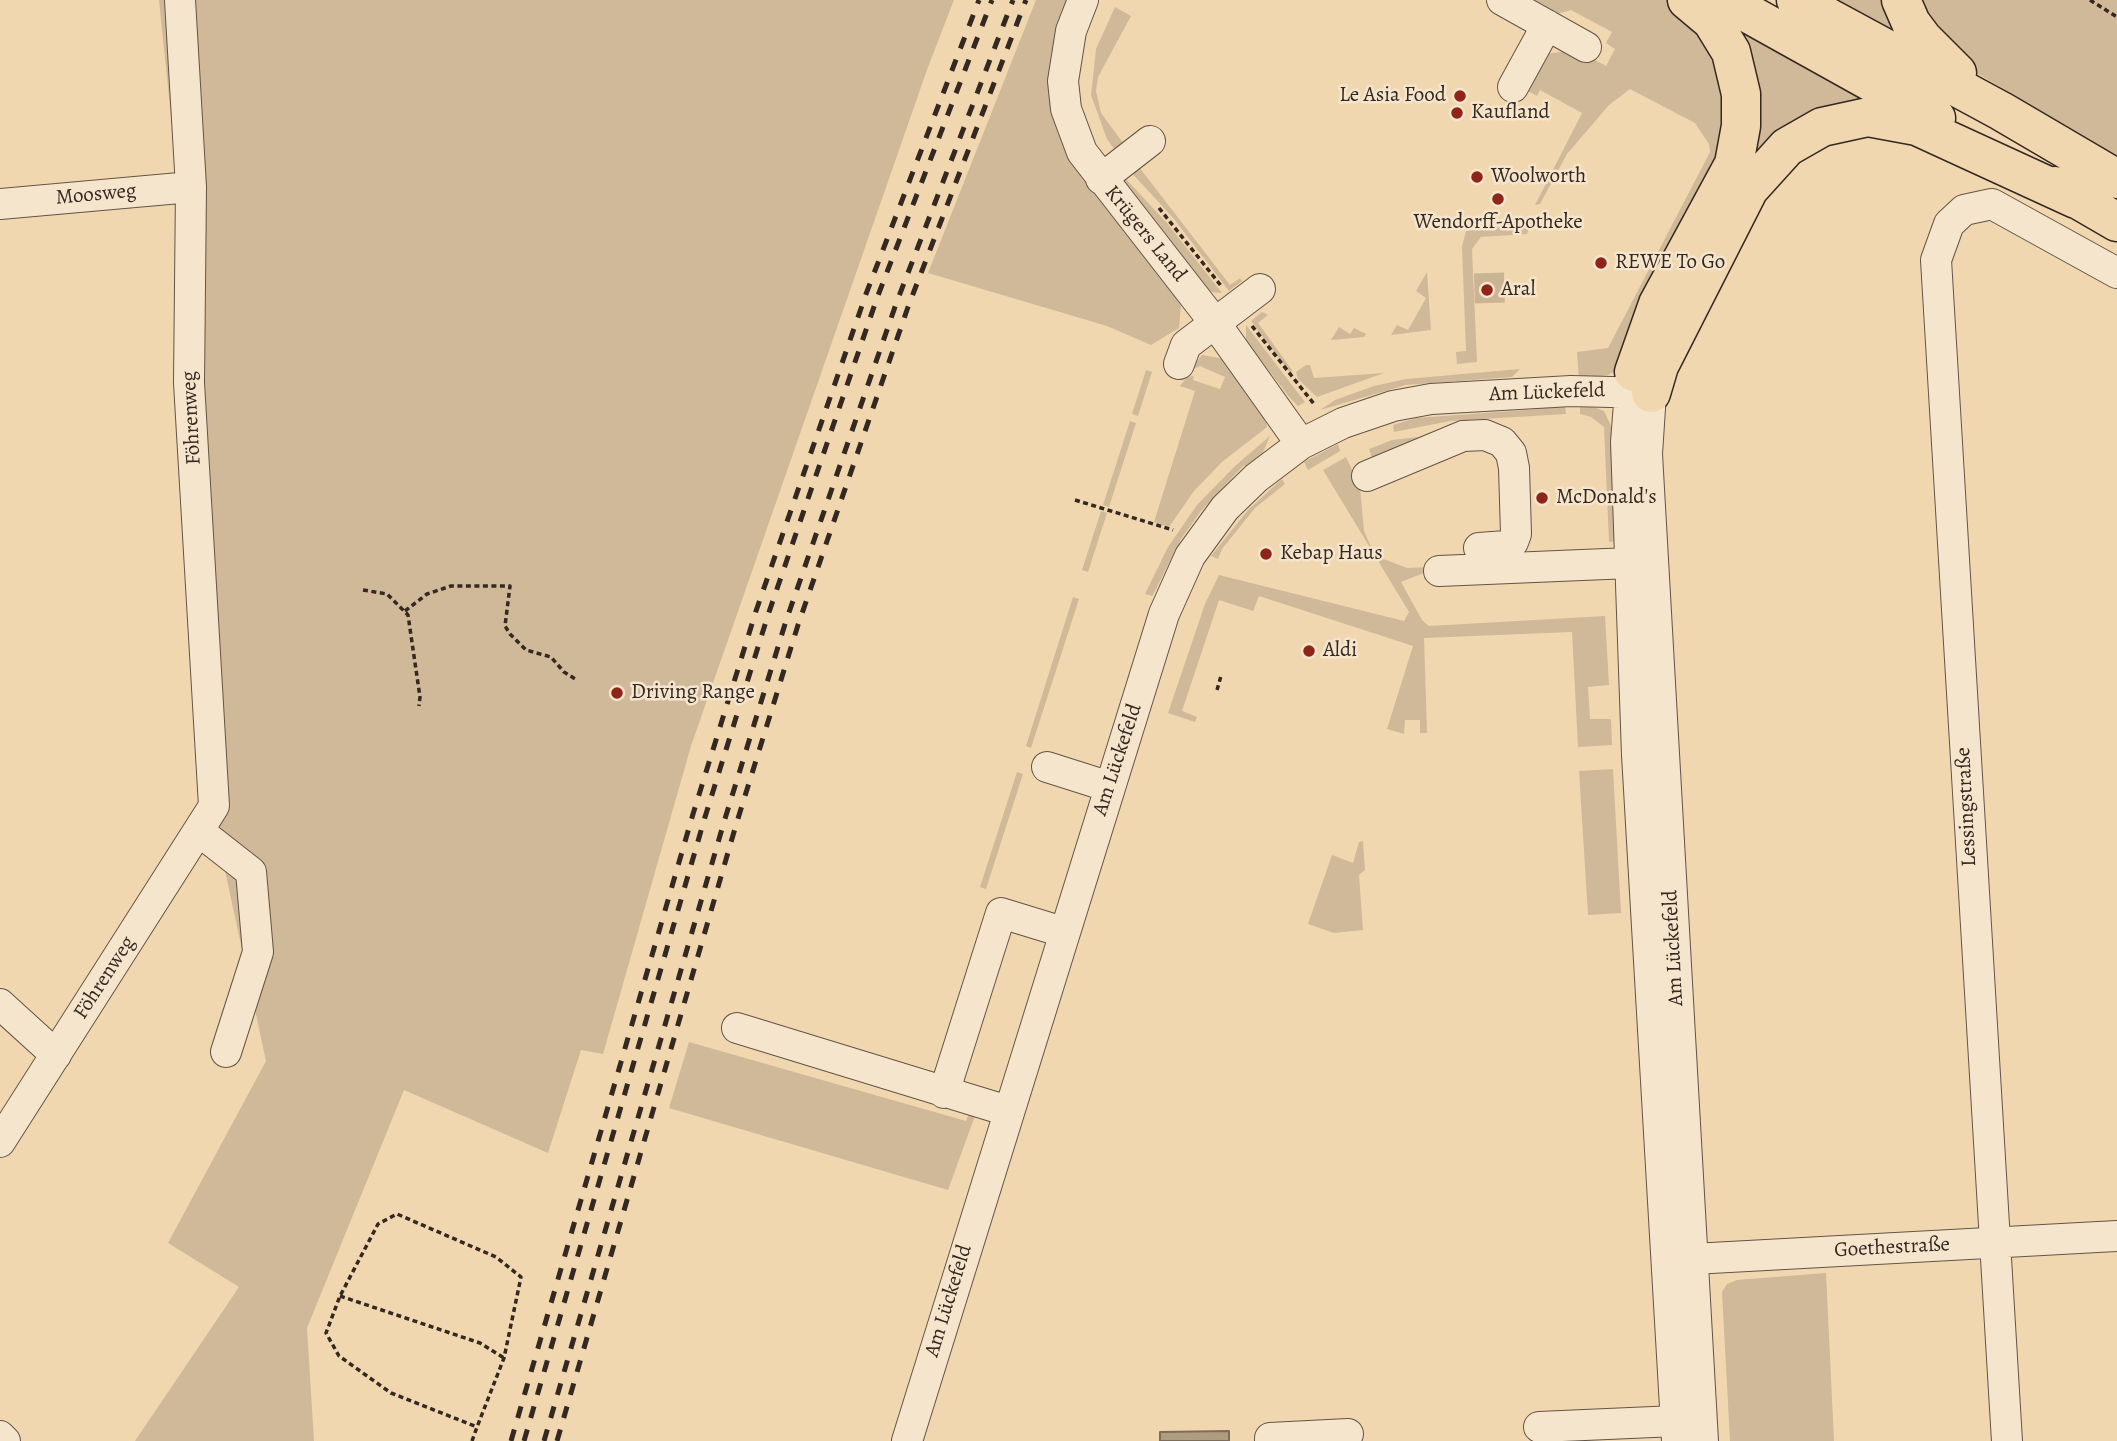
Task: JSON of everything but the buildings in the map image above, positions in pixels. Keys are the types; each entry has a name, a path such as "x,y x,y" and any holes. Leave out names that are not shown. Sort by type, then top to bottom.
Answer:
{"highway":[{"path":"1640,392 1640,352 1658,304 1734,164 1741,127 1741,94 1731,52 1712,21 1687,0"},
{"path":"1724,0 2117,222"},
{"path":"1796,0 2001,111 2117,179"},
{"path":"1901,0 1911,23 1938,56 2001,111"},
{"path":"1640,392 1659,366 1749,189 1787,147 1822,127 1868,117 1917,126 2076,199"}],"street":[{"name":"Föhrenweg","path":"0,1143 201,832 214,806 189,383 191,187 180,0"},
{"name":"Krügers Land","path":"1083,0 1071,31 1063,81 1072,130 1237,306 1301,444"},
{"path":"1502,0 1586,47"},
{"path":"1513,87 1547,25"},
{"path":"1111,172 1150,141"},
{"name":"Moosweg","path":"0,204 191,187"},
{"name":"Lessingstraße","path":"2007,1441 2002,1338 1992,1242 1936,260 1949,224 1964,211 1992,204 2117,273"},
{"path":"1179,364 1185,345 1237,306"},
{"name":"Am Lückefeld","path":"907,1441 1164,614 1190,556 1225,508 1256,478 1301,444 1365,415 1431,399 1571,391 1640,392"},
{"name":"Am Lückefeld","path":"1640,392 1626,442 1637,755 1680,1260 1703,1441"},
{"name":"Am Lückefeld","path":"1640,392 1647,454 1680,1260 1676,1431"},
{"path":"1367,476 1462,436 1485,435 1502,442 1511,453 1514,468 1516,534 1513,542 1506,546 1479,548"},
{"path":"1527,556 1630,557"},
{"path":"1439,571 1630,557"},
{"path":"1047,767 1110,787"},
{"path":"201,832 251,872 258,952 226,1052"},
{"path":"944,1093 1001,913 1063,932"},
{"path":"0,1004 55,1055"},
{"path":"737,1028 1008,1111"},
{"name":"Goethestraße","path":"1680,1260 2117,1236"},
{"path":"1539,1427 1629,1432 1676,1431"},
{"path":"1270,1441 1270,1438 1348,1434"},
{"path":"0,1436 5,1441"}],"path":[{"path":"2090,0 2117,18"},
{"path":"1151,200 1314,404"},
{"path":"1075,500 1173,530"},
{"path":"405,611 427,594 451,586 510,586 505,626 510,634 527,650 551,657 564,672 577,680"},
{"path":"363,590 387,594 405,611 415,659 419,706"},
{"path":"1217,690 1221,676"},
{"path":"472,1441 503,1357 521,1277 496,1257 397,1214 378,1224 340,1296 326,1333 339,1356 391,1393 477,1427"},
{"path":"340,1296 480,1343 503,1357"}],"shaded area":[{"path":"159,0 954,0 928,67 691,746 603,1054 581,1050 548,1153 404,1090 307,1328 314,1441 135,1441 239,1287 168,1243 266,1061 199,750 179,194"},
{"path":"1036,0 1073,0 1075,162 1181,305 1179,328 1151,345 1107,326 928,273"},
{"path":"1531,0 1672,0 1703,25 1735,116 1620,368 1608,375 1579,380 1577,352 1608,348 1710,152 1709,144 1695,123 1630,89 1609,105 1567,154 1540,204 1535,205 1582,113 1540,90 1537,96 1526,90 1544,54 1577,50 1606,66 1615,49 1606,43 1612,32 1571,10 1557,14"},
{"path":"1830,0 1891,0 1914,42"},
{"path":"1910,0 2117,0 2117,155 1961,64"},
{"path":"1115,7 1131,16 1098,77 1096,91 1101,113 1126,147 1119,156 1107,139 1091,95 1096,49"},
{"path":"1721,19 1889,110 1824,116 1731,197"},
{"path":"1139,167 1230,285 1240,278 1242,281 1229,291 1174,219 1130,171"},
{"path":"1123,176 1167,223 1222,293 1210,292 1164,232 1121,188"},
{"path":"1527,219 1532,221 1527,234 1481,237 1472,249 1477,362 1457,364 1456,352 1466,351 1462,247 1466,231 1523,225"},
{"path":"1427,272 1431,330 1391,335 1397,325 1408,330 1426,298 1416,291"},
{"path":"1262,312 1268,315 1258,323 1292,370 1291,374 1251,321"},
{"path":"1246,325 1305,402 1298,406 1290,398 1246,341"},
{"path":"1339,327 1350,334 1354,328 1366,334 1364,337 1331,340"},
{"path":"1202,355 1224,359 1265,415 1267,427 1222,462 1194,491 1169,527 1154,522 1195,391 1180,386 1187,377 1194,376 1193,380 1220,389 1225,377 1200,366 1189,371"},
{"path":"1310,365 1314,378 1384,373 1317,397 1298,379 1296,372"},
{"path":"1520,369 1512,377 1406,385 1320,410 1335,400 1374,386 1406,379"},
{"path":"1146,370 1152,372 1138,416 1132,414"},
{"path":"1580,402 1604,411 1611,426 1617,541 1609,542 1604,427 1591,417 1580,414"},
{"path":"1546,405 1565,405 1566,414 1450,421 1394,432 1393,425 1416,418 1540,409"},
{"path":"1130,421 1136,423 1109,507 1103,505"},
{"path":"1462,432 1375,466 1369,449 1392,440"},
{"path":"1270,436 1260,459 1248,469 1244,465 1201,511 1181,539 1152,596 1145,594 1168,547 1197,505 1235,466"},
{"path":"1338,444 1340,451 1308,470 1304,462"},
{"path":"1346,457 1360,487 1364,531 1372,549 1381,558 1407,568 1428,567 1429,571 1401,582 1422,620 1429,626 1605,616 1609,685 1588,687 1590,719 1611,719 1612,745 1578,747 1572,632 1424,638 1427,733 1420,733 1420,720 1405,720 1404,734 1387,729 1413,646 1259,596 1253,611 1219,600 1182,711 1197,717 1195,722 1168,713 1205,604 1219,575 1404,621 1409,612 1323,470"},
{"path":"1282,479 1285,484 1255,508 1222,549 1218,559 1211,556 1248,510"},
{"path":"1101,511 1107,513 1088,572 1082,570"},
{"path":"1073,597 1079,599 1031,748 1026,746"},
{"path":"1613,769 1621,913 1588,915 1579,771"},
{"path":"1017,772 1023,774 986,889 980,887"},
{"path":"1363,841 1365,870 1359,875 1363,930 1334,933 1308,924 1332,855 1353,863 1359,842"},
{"path":"689,1042 966,1121 970,1111 976,1113 948,1190 669,1108"},
{"path":"1826,1273 1834,1441 1730,1441 1722,1292 1727,1284 1737,1280"},
{"path":"1229,1431 1229,1441 1160,1441 1160,1432"}],"tunnel":[{"path":"1489,273 1490,309"}],"railway":[{"path":"511,1441 693,814 756,611 866,294 979,0"},
{"path":"524,1441 705,817 768,615 877,298 992,0"},
{"path":"544,1441 724,822 786,621 896,304 1013,0"},
{"path":"557,1441 736,825 798,625 908,307 1026,0"}],"place":[{"name":"Le Asia Food","path":"1460,96"},
{"name":"Kaufland","path":"1457,113"},
{"name":"Woolworth","path":"1477,177"},
{"name":"Wendorff-Apotheke","path":"1498,199"},
{"name":"REWE To Go","path":"1601,263"},
{"name":"Aral","path":"1487,290"},
{"name":"McDonald's","path":"1542,498"},
{"name":"Kebap Haus","path":"1266,554"},
{"name":"Aldi","path":"1309,651"},
{"name":"Driving Range","path":"617,693"}]}
